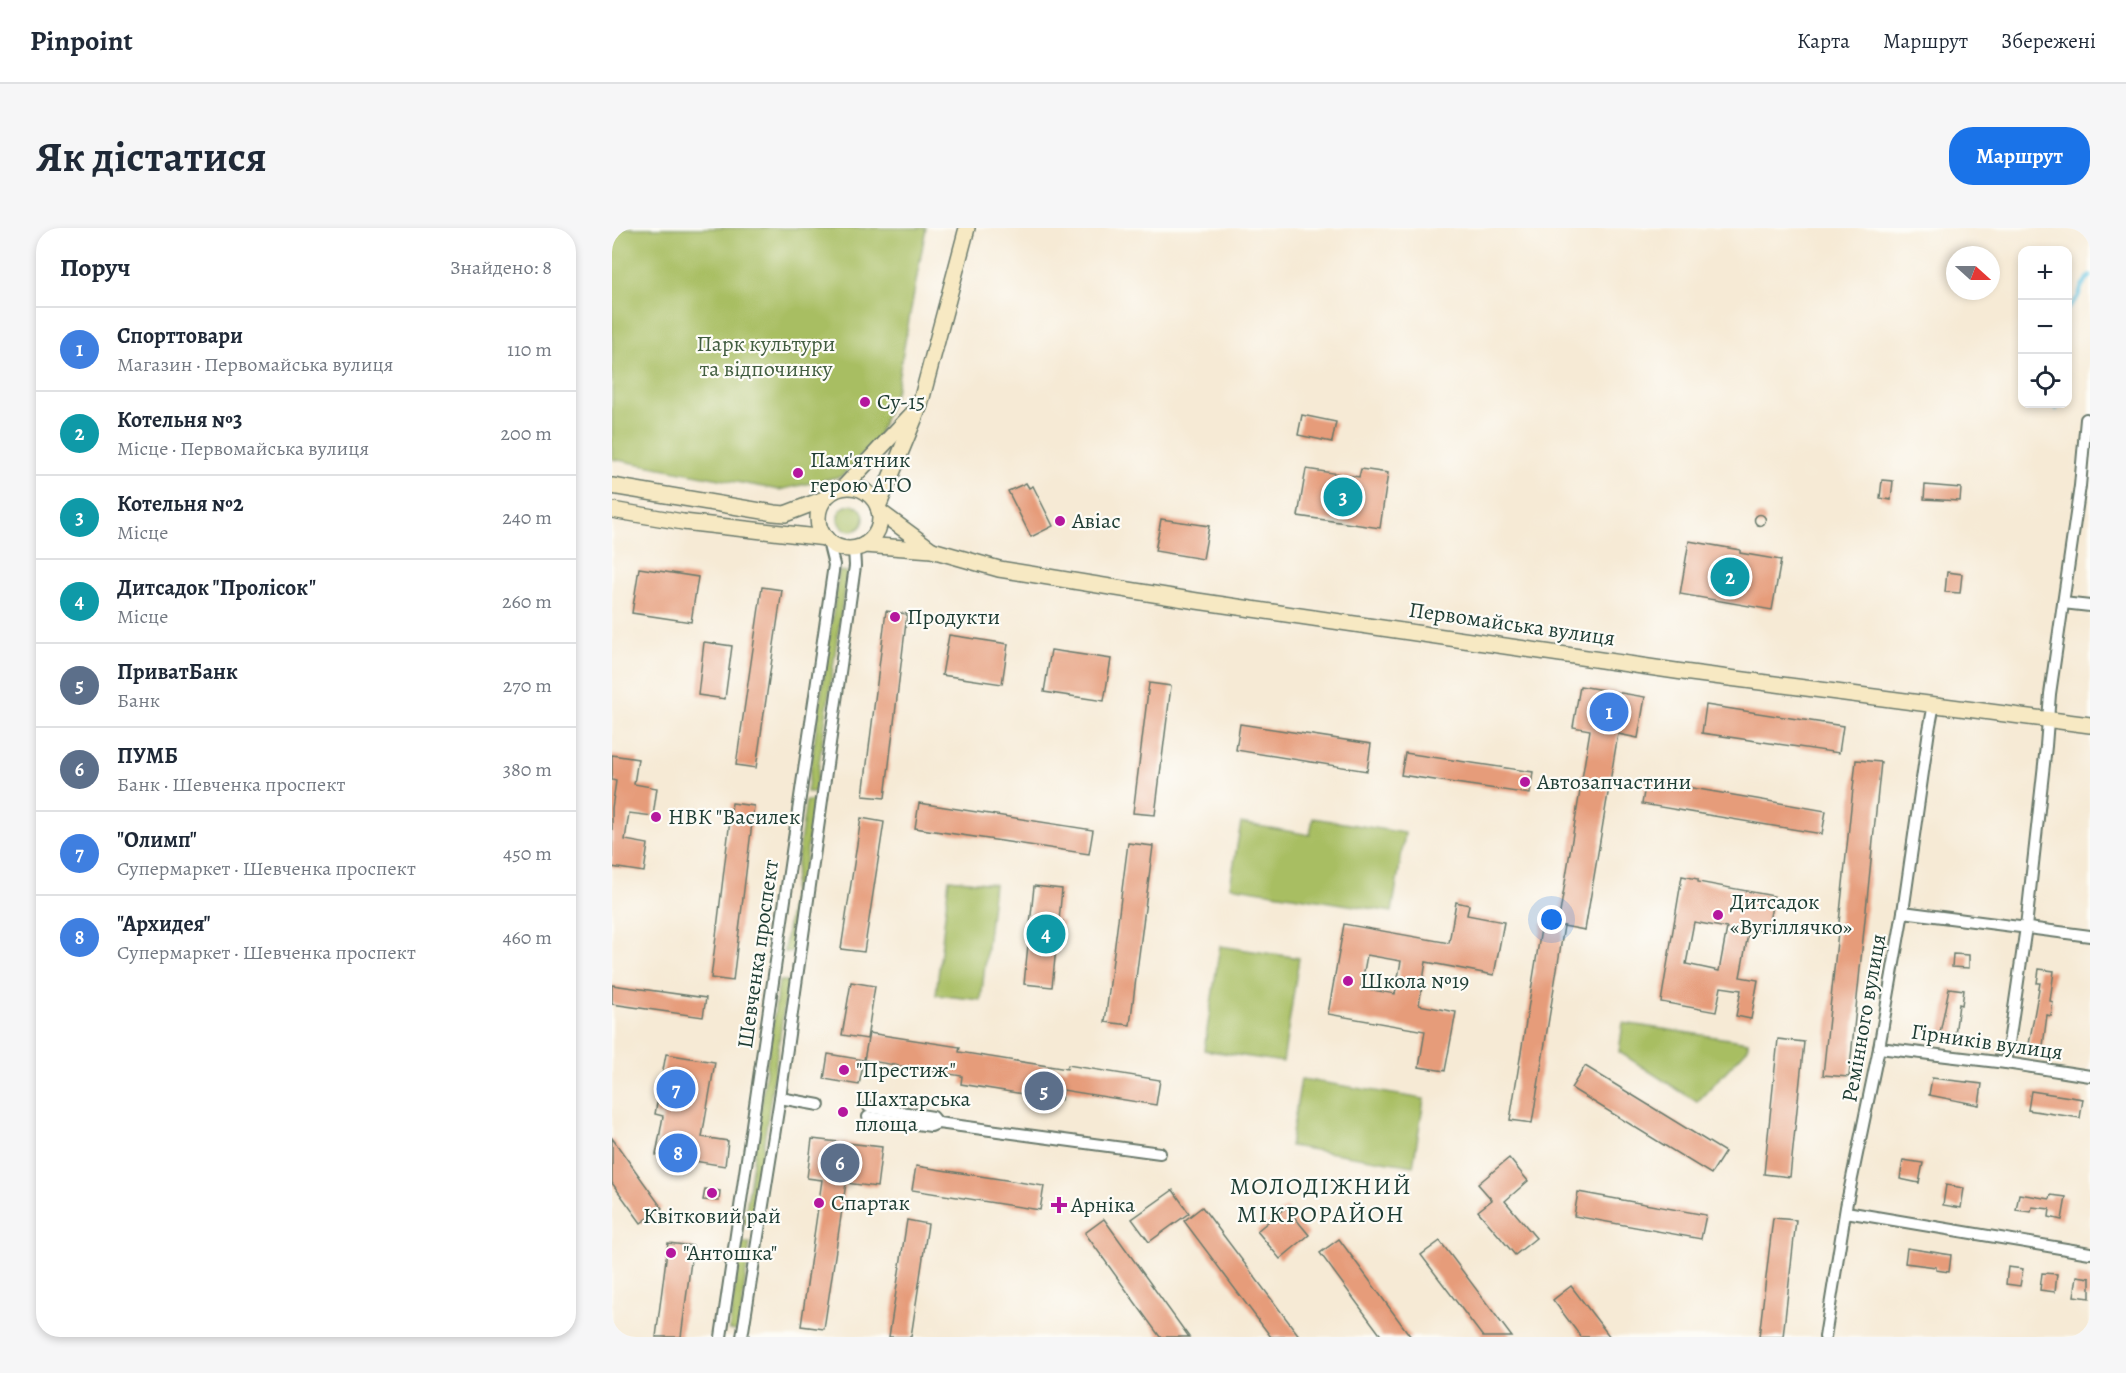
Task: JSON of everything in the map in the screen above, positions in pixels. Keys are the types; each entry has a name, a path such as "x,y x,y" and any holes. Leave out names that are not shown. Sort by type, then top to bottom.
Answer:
{"main road":[{"path":"612,510 683,522 827,540 838,547 859,547 873,537 879,527 879,509 920,405 967,228"},
{"path":"844,487 920,405"},
{"path":"612,486 785,514 825,499"},
{"path":"827,540 819,526 819,512 825,499 833,491 844,487 855,487 866,491 879,509"},
{"name":"Первомайська вулиця","path":"879,509 932,550"},
{"name":"Первомайська вулиця","path":"859,547 932,550 999,569 1094,586 1683,672 2090,725"}],"street":[{"path":"2006,1063 2026,927 2063,603 2085,487 2086,419"},
{"name":"Шевченка проспект","path":"722,1337 834,565 827,540"},
{"name":"Шевченка проспект","path":"742,1337 780,1098 859,547"},
{"path":"2063,603 2090,606"},
{"name":"Ремінного вулиця","path":"1825,1337 1846,1212 1879,1048 1903,912 1934,705"},
{"path":"1903,912 2090,936"},
{"name":"Гірників вулиця","path":"1879,1048 2006,1063 2090,1076"},
{"path":"780,1098 819,1105"},
{"path":"869,1112 933,1117 938,1123 1160,1153"},
{"path":"1846,1212 2090,1253"}],"green space":[{"name":"Парк культури та відпочинку","path":"612,228 926,228 896,390 877,438 842,476 779,490 612,459"},
{"path":"851,505 860,509 864,518 860,527 851,531 842,527 838,518 842,509"},
{"path":"839,571 847,572 815,792 807,792"},
{"path":"806,801 814,801 792,952 784,952"},
{"path":"1313,818 1405,833 1392,912 1230,886 1241,823 1310,835"},
{"path":"949,879 994,884 981,1000 936,995"},
{"path":"1220,946 1299,958 1283,1062 1204,1050"},
{"path":"779,981 788,981 752,1224 744,1223"},
{"path":"1623,1023 1748,1042 1748,1048 1697,1102 1619,1052"},
{"path":"1301,1079 1424,1099 1413,1166 1290,1146"},
{"path":"741,1243 750,1243 739,1331 729,1330"}],"building":[{"path":"1302,415 1336,422 1332,442 1298,435"},
{"path":"1306,469 1359,477 1361,469 1388,473 1380,528 1298,516"},
{"path":"1882,480 1893,481 1891,500 1880,498"},
{"path":"1026,483 1029,488 1033,486 1053,526 1031,537 1008,491"},
{"path":"1925,485 1961,488 1960,501 1924,499"},
{"path":"1760,514 1766,520 1760,526 1754,520"},
{"path":"1161,519 1209,526 1203,559 1155,551"},
{"path":"1689,541 1781,560 1772,610 1680,594"},
{"path":"639,568 698,577 691,622 632,613"},
{"path":"1947,572 1962,574 1960,593 1945,592"},
{"path":"762,587 782,590 756,768 736,765"},
{"path":"886,611 907,614 885,798 863,796"},
{"path":"949,635 1008,644 1002,684 942,675"},
{"path":"704,642 732,646 725,699 698,695"},
{"path":"1051,650 1111,659 1104,701 1044,692"},
{"path":"1149,683 1171,686 1155,815 1133,813"},
{"path":"1580,686 1645,697 1638,738 1618,734 1585,930 1558,925 1590,730 1573,727"},
{"path":"1706,705 1843,726 1839,753 1702,733"},
{"path":"1240,724 1371,744 1367,771 1236,750"},
{"path":"1405,753 1533,772 1530,794 1401,775"},
{"path":"612,755 638,759 634,784 657,788 653,816 629,813 625,840 648,844 644,872 612,867 612,808 616,781 612,780"},
{"path":"1856,760 1881,762 1849,1077 1823,1075"},
{"path":"1646,780 1826,811 1822,834 1642,804"},
{"path":"732,803 754,806 733,981 711,978"},
{"path":"919,803 1093,830 1089,854 915,828"},
{"path":"861,818 884,822 864,952 841,949"},
{"path":"1128,843 1153,846 1130,1025 1105,1022"},
{"path":"1682,876 1698,879 1698,882 1774,896 1767,932 1749,929 1740,977 1758,980 1751,1019 1736,1016 1741,990 1721,987 1716,1012 1661,1002","holes":["1694,922 1727,928 1719,971 1686,964"]},
{"path":"1034,886 1062,889 1059,921 1063,921 1061,948 1056,948 1052,987 1024,984"},
{"name":"Школа №19","path":"1456,902 1469,905 1467,915 1504,922 1494,975 1426,962 1419,1005 1456,1012 1445,1071 1419,1067 1425,1031 1328,1014 1344,924 1449,943","holes":["1367,955 1401,961 1395,994 1361,988"]},
{"path":"1542,923 1564,926 1532,1123 1510,1120"},
{"path":"1953,954 1969,955 1969,968 1952,967"},
{"path":"2039,969 2054,971 2050,1001 2053,1002 2051,1016 2047,1015 2043,1046 2029,1044 2040,983 2037,983"},
{"path":"851,982 875,986 867,1039 842,1035"},
{"path":"612,985 706,998 703,1017 612,1004"},
{"path":"1949,988 1964,990 1962,1005 1959,1004 1955,1035 1940,1033"},
{"path":"869,1033 960,1047 959,1052 1067,1069 1068,1065 1160,1080 1156,1105 1063,1090 1061,1100 961,1084 962,1076 864,1060"},
{"path":"1778,1039 1804,1042 1790,1177 1764,1174"},
{"path":"666,1054 715,1062 702,1137 728,1141 725,1166 656,1155 663,1116 655,1114"},
{"name":"\"Престиж\"","path":"828,1054 864,1060 859,1085 824,1079"},
{"path":"1585,1066 1725,1152 1711,1174 1571,1088"},
{"path":"1932,1078 1982,1084 1979,1105 1929,1095"},
{"path":"2031,1091 2083,1099 2080,1118 2028,1110"},
{"path":"612,1138 662,1208 641,1223 612,1183"},
{"path":"812,1139 882,1147 877,1187 846,1183 824,1329 801,1326 822,1180 807,1178"},
{"path":"1509,1158 1528,1181 1505,1201 1536,1238 1515,1255 1478,1211 1492,1200 1478,1184"},
{"path":"1903,1160 1923,1163 1919,1183 1900,1179"},
{"path":"916,1166 1044,1186 1040,1210 912,1190"},
{"path":"1946,1185 1964,1188 1961,1208 1943,1205"},
{"name":"Квітковий рай","path":"705,1189 720,1191 719,1201 703,1200"},
{"path":"1173,1190 1189,1213 1149,1242 1132,1219"},
{"path":"1578,1192 1706,1215 1701,1239 1574,1216"},
{"path":"2019,1194 2050,1199 2051,1195 2066,1197 2062,1220 2049,1217 2050,1209 2032,1207 2031,1212 2016,1210"},
{"path":"1202,1207 1300,1337 1271,1337 1184,1221"},
{"path":"1286,1207 1309,1235 1280,1259 1257,1231"},
{"path":"1773,1218 1796,1220 1783,1337 1759,1337"},
{"path":"1104,1219 1189,1337 1160,1337 1085,1233"},
{"path":"907,1220 928,1224 911,1337 889,1337"},
{"path":"1339,1239 1411,1337 1382,1337 1320,1253"},
{"path":"1440,1241 1512,1337 1483,1337 1421,1255"},
{"path":"668,1243 693,1246 681,1337 656,1337"},
{"path":"1907,1248 1951,1255 1949,1272 1936,1270 1936,1267 1905,1263"},
{"path":"2008,1267 2023,1269 2020,1286 2006,1284"},
{"path":"2042,1273 2057,1274 2055,1292 2040,1290"},
{"path":"2077,1276 2090,1278 2090,1298 2074,1296"},
{"path":"1571,1286 1610,1337 1581,1337 1553,1300"}],"waterway":[{"path":"2072,304 2090,275"}],"place":[{"name":"Су-15","path":"865,402"},
{"name":"Пам'ятник герою АТО","path":"798,473"},
{"name":"Котельня №2","path":"1343,497"},
{"name":"Авіас","path":"1060,521"},
{"name":"Котельня №3","path":"1730,577"},
{"name":"Продукти","path":"895,617"},
{"name":"Спорттовари","path":"1609,712"},
{"name":"Автозапчастини","path":"1525,782"},
{"name":"НВК \"Василек","path":"656,817"},
{"name":"Дитсадок «Вугіллячко»","path":"1718,915"},
{"name":"Дитсадок \"Пролісок\"","path":"1046,934"},
{"name":"Школа №19","path":"1348,981"},
{"name":"\"Престиж\"","path":"844,1070"},
{"name":"\"Олимп\"","path":"676,1089"},
{"name":"ПриватБанк","path":"1044,1091"},
{"name":"Шахтарська площа","path":"843,1112"},
{"name":"\"Архидея\"","path":"678,1153"},
{"name":"ПУМБ","path":"840,1163"},
{"name":"Квітковий рай","path":"712,1193"},
{"name":"Спартак","path":"819,1203"},
{"name":"Арніка","path":"1059,1205"},
{"name":"\"Антошка\"","path":"671,1253"}],"district":[{"name":"МОЛОДІЖНИЙ МІКРОРАЙОН","path":"1321,1200"}]}
